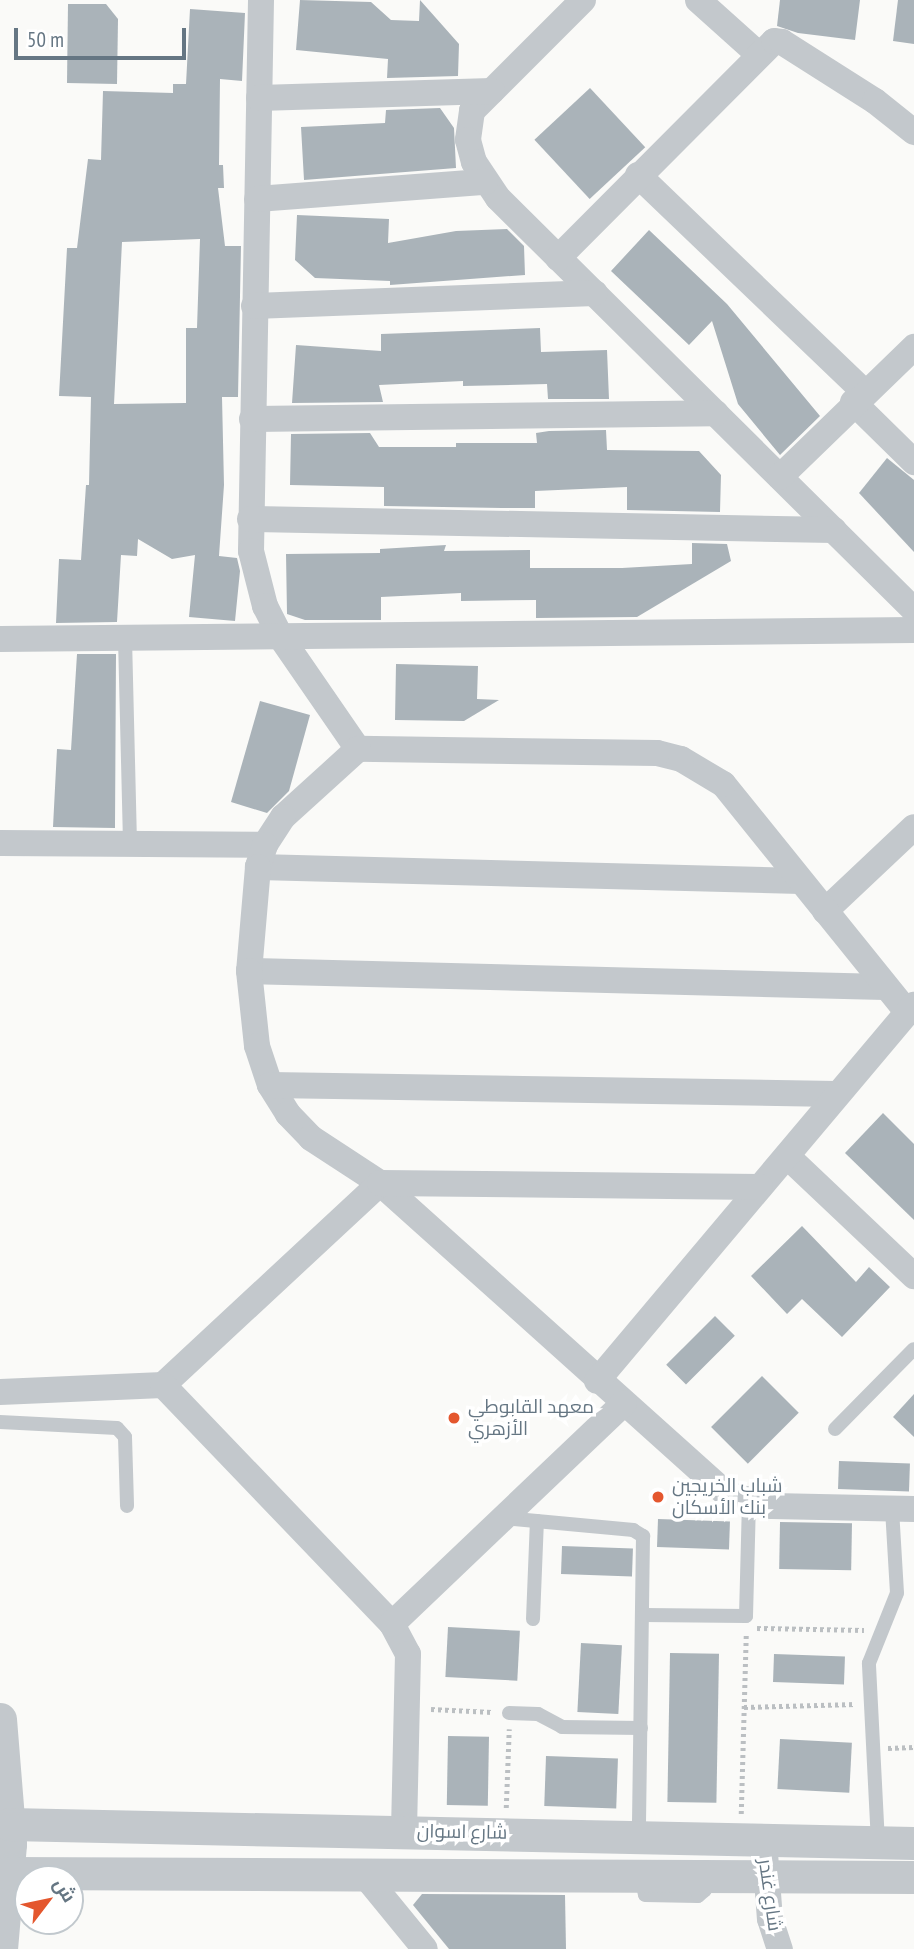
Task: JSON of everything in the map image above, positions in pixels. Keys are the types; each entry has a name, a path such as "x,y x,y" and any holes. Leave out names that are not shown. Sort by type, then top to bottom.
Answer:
{"street":[{"path":"261,0 250,519 257,580 280,636 358,749"},
{"path":"583,0 472,111 468,141 485,182 558,258 914,610"},
{"path":"698,0 757,53"},
{"path":"558,258 757,53 774,41 782,42 875,101 914,132"},
{"path":"259,98 492,91"},
{"path":"638,175 858,397 914,462"},
{"path":"257,199 485,182"},
{"path":"254,306 594,293"},
{"path":"780,477 858,397 914,346"},
{"path":"252,419 716,413"},
{"path":"250,519 834,530"},
{"path":"0,639 914,630"},
{"path":"597,1381 836,1094 911,1009 885,987 723,784 681,758 657,753 358,749 283,817 262,856 248,971 257,1046 270,1085 288,1114 311,1138 380,1183 597,1381 709,1480 749,1503 903,1509"},
{"path":"825,911 914,827"},
{"path":"0,843 130,844 262,856 802,881"},
{"path":"248,971 885,987"},
{"path":"270,1085 836,1094"},
{"path":"787,1156 914,1276"},
{"path":"0,1392 163,1385 380,1183 760,1187"},
{"path":"163,1385 392,1624 408,1654 404,1831"},
{"path":"392,1624 624,1403"},
{"path":"0,1718 9,1824 9,1872 1,1949"},
{"name":"شارع اسوان","path":"9,1824 914,1843"},
{"name":"شارع غندر","path":"752,1839 764,1876 780,1949"},
{"path":"9,1872 914,1877"},
{"path":"362,1872 425,1949"}],"lane":[{"path":"125,638 130,844"},
{"path":"835,1429 914,1349"},
{"path":"0,1422 117,1428 125,1437 127,1507"},
{"path":"644,1615 746,1616 749,1503"},
{"path":"878,1843 871,1650 897,1592 903,1509"},
{"path":"503,1518 638,1532 644,1542 639,1836"},
{"path":"533,1619 537,1521"},
{"path":"509,1713 538,1714 562,1727 641,1728"}],"path":[{"path":"752,1839 744,1707 746,1628 880,1630"},
{"path":"744,1707 871,1704"},
{"path":"408,1707 509,1713 506,1833"}],"building":[{"path":"300,0 371,2 391,20 419,21 420,0 459,44 458,76 387,78 388,59 296,50"},
{"path":"780,0 860,0 855,40 798,33 777,26"},
{"path":"898,0 914,0 914,44 893,41"},
{"path":"68,4 106,4 118,19 117,84 67,83"},
{"path":"190,9 245,13 242,81 220,79 219,165 223,165 224,188 218,188 225,246 241,246 238,397 222,397 224,485 219,556 237,558 240,571 235,621 189,617 195,555 172,559 138,539 137,556 121,555 117,622 56,623 59,559 81,560 86,485 89,485 91,397 59,396 67,248 77,248 88,159 101,160 103,91 173,93 173,84 186,84","holes":["200,239 197,328 186,328 186,403 114,404 122,242"]},
{"path":"590,88 645,147 590,199 534,140"},
{"path":"440,108 454,128 456,168 304,180 301,127 385,123 386,110"},
{"path":"297,215 389,219 388,243 456,231 507,229 524,246 525,275 390,285 390,281 315,278 295,260"},
{"path":"649,230 727,304 820,416 780,455 738,404 712,321 689,345 611,271"},
{"path":"540,328 541,352 607,350 609,399 548,399 547,384 463,386 463,381 379,385 383,402 292,403 296,345 381,351 381,334"},
{"path":"606,430 607,450 699,451 721,475 720,512 627,510 627,487 535,491 535,508 502,508 384,506 384,487 290,485 291,434 370,433 379,447 456,447 456,443 537,443 536,433 549,431"},
{"path":"887,458 914,480 914,552 859,493"},
{"path":"692,543 727,544 731,561 637,617 536,618 536,600 461,601 461,593 381,597 381,620 305,620 287,614 286,554 380,553 380,549 446,545 444,551 530,550 530,568 622,568 692,564"},
{"path":"77,654 116,654 115,828 53,827 57,749 71,750"},
{"path":"396,664 478,666 477,699 499,700 464,721 395,720"},
{"path":"260,701 310,715 289,791 267,813 231,802"},
{"path":"883,1113 914,1144 914,1220 845,1153"},
{"path":"802,1226 856,1282 869,1267 890,1287 842,1337 802,1299 787,1314 751,1276"},
{"path":"715,1316 735,1336 686,1385 666,1365"},
{"path":"762,1376 799,1413 748,1464 711,1427"},
{"path":"914,1394 914,1437 893,1417"},
{"path":"839,1461 910,1463 909,1491 838,1489"},
{"path":"658,1519 730,1522 729,1549 657,1547"},
{"path":"780,1522 852,1523 851,1570 779,1569"},
{"path":"562,1546 633,1548 632,1576 561,1574"},
{"path":"448,1627 520,1631 517,1681 445,1677"},
{"path":"581,1643 622,1645 618,1714 577,1712"},
{"path":"670,1653 719,1654 716,1803 667,1802"},
{"path":"774,1654 845,1656 844,1684 773,1682"},
{"path":"448,1736 489,1737 488,1806 447,1805"},
{"path":"780,1739 852,1743 849,1793 777,1789"},
{"path":"546,1756 618,1759 616,1808 544,1806"},
{"path":"422,1894 565,1895 566,1949 449,1949 413,1905"}],"place":[{"name":"معهد القابوطي الأزهري","path":"454,1418"},
{"name":"شباب الخريجين بنك الأسكان","path":"658,1497"}]}
